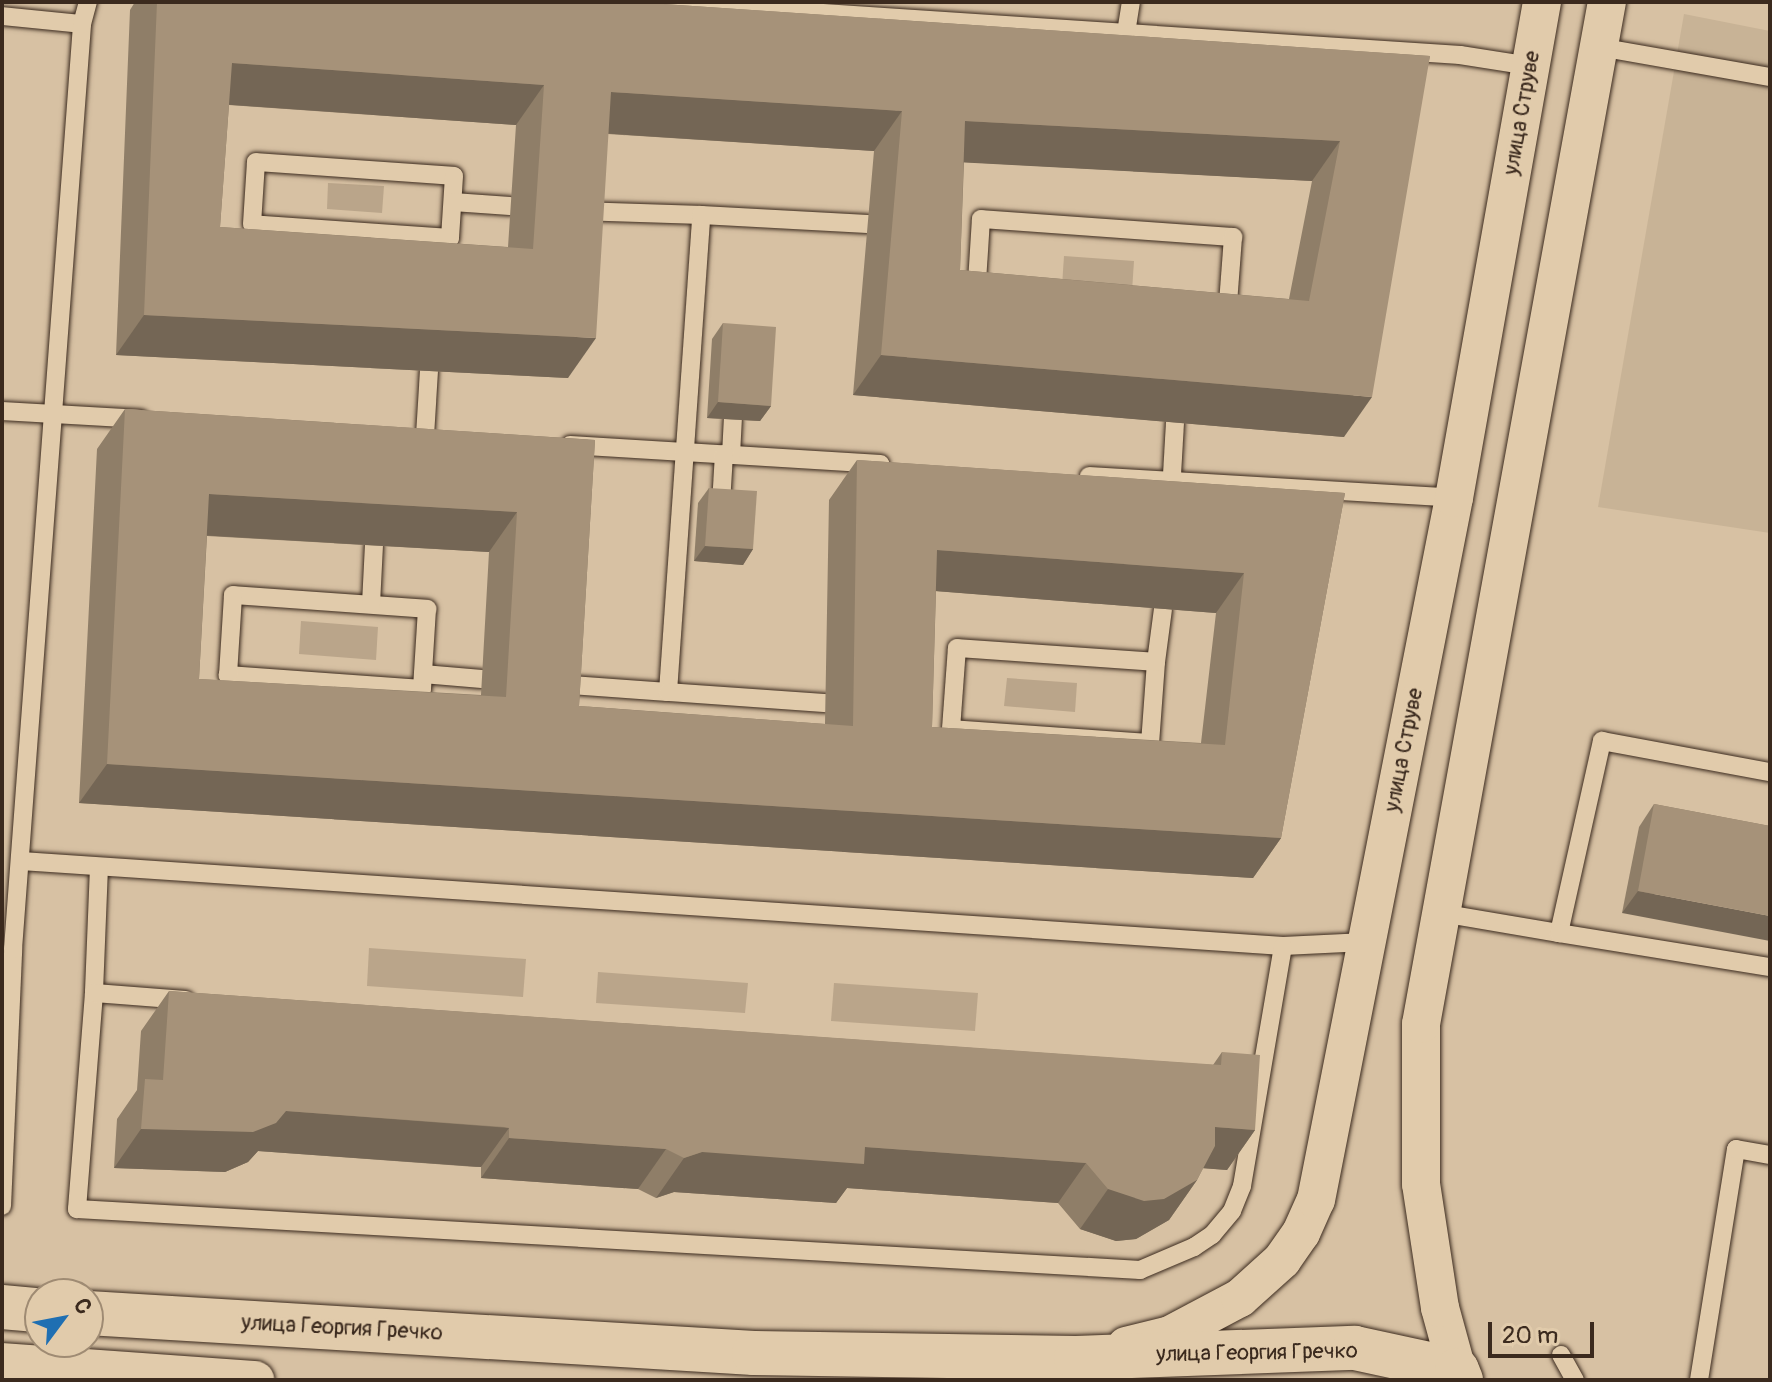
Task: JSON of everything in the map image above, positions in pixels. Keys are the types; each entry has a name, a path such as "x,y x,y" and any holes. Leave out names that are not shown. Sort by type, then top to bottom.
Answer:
{"street":[{"name":"улица Струве","path":"1076,1358 1170,1335 1240,1298 1282,1260 1301,1233 1316,1200 1454,498 1542,2"},
{"path":"1450,1377 1428,1244 1419,1135 1421,1024 1607,2"},
{"path":"2,1307 24,1309"},
{"name":"улица Георгия Гречко","path":"104,1314 754,1353 1076,1358 1355,1348 1450,1377"},
{"path":"2,1362 255,1380"}],"lane":[{"path":"2,1206 7,949 21,861 82,24 88,2"},
{"path":"656,2 926,11 1126,33 1460,55 1530,66"},
{"path":"1126,33 1131,2"},
{"path":"2,16 82,24"},
{"path":"1599,47 1770,77"},
{"path":"256,162 454,176 453,202 450,238 438,245 252,224 256,162"},
{"path":"453,202 510,206"},
{"path":"578,211 868,224"},
{"path":"668,692 701,215"},
{"path":"981,219 1233,237 1227,316 1182,322 976,298 973,231 981,219"},
{"path":"425,436 429,370"},
{"path":"2,411 163,421"},
{"path":"721,504 733,420"},
{"path":"1170,509 1175,422"},
{"path":"547,444 904,465"},
{"path":"1077,475 1454,498"},
{"path":"371,604 374,545"},
{"path":"233,595 371,604 427,609 422,689 228,675 233,595"},
{"path":"1156,662 957,648 945,709 951,729 1150,743 1163,609"},
{"path":"423,674 482,679"},
{"path":"555,684 826,703"},
{"path":"1559,933 1602,741 1770,772"},
{"path":"21,861 1283,946 1366,942"},
{"path":"99,867 94,993 77,1209 1140,1270 1194,1247 1212,1235 1232,1211 1242,1186 1254,1074 1283,946"},
{"path":"1441,913 1770,967"},
{"path":"94,993 205,1001"},
{"path":"1699,1380 1736,1149 1770,1155"},
{"path":"1561,1355 1575,1380"}],"shaded area":[{"path":"1684,14 1770,31 1770,533 1598,507"},
{"path":"328,183 384,186 382,213 327,209"},
{"path":"1064,256 1134,261 1132,291 1062,286"},
{"path":"301,621 378,627 376,660 299,654"},
{"path":"1007,678 1077,683 1075,712 1004,706"},
{"path":"369,948 526,959 523,997 367,986"},
{"path":"598,972 748,983 745,1013 596,1003"},
{"path":"834,983 978,993 975,1031 831,1021"}],"building":[{"path":"157,2 634,2 1430,56 1372,397 881,355 902,111 611,92 596,338 144,315","holes":["232,63 544,85 533,249 220,227","965,121 1340,141 1309,301 960,270"]},
{"path":"723,323 776,327 771,406 718,402"},
{"path":"125,409 595,440 579,706 853,726 857,460 1345,493 1281,838 107,764","holes":["209,494 517,512 506,697 199,679","937,550 1244,573 1225,745 932,727"]},
{"path":"709,488 757,491 753,549 705,546"},
{"path":"1654,804 1770,826 1770,916 1638,891"},
{"path":"169,991 1221,1065 1222,1052 1260,1055 1255,1130 1215,1127 1215,1146 1197,1180 1164,1199 1144,1201 1108,1189 1086,1163 865,1147 864,1164 702,1152 684,1158 666,1149 509,1138 509,1128 504,1127 286,1111 276,1123 253,1132 141,1129 145,1079 163,1080"}]}
